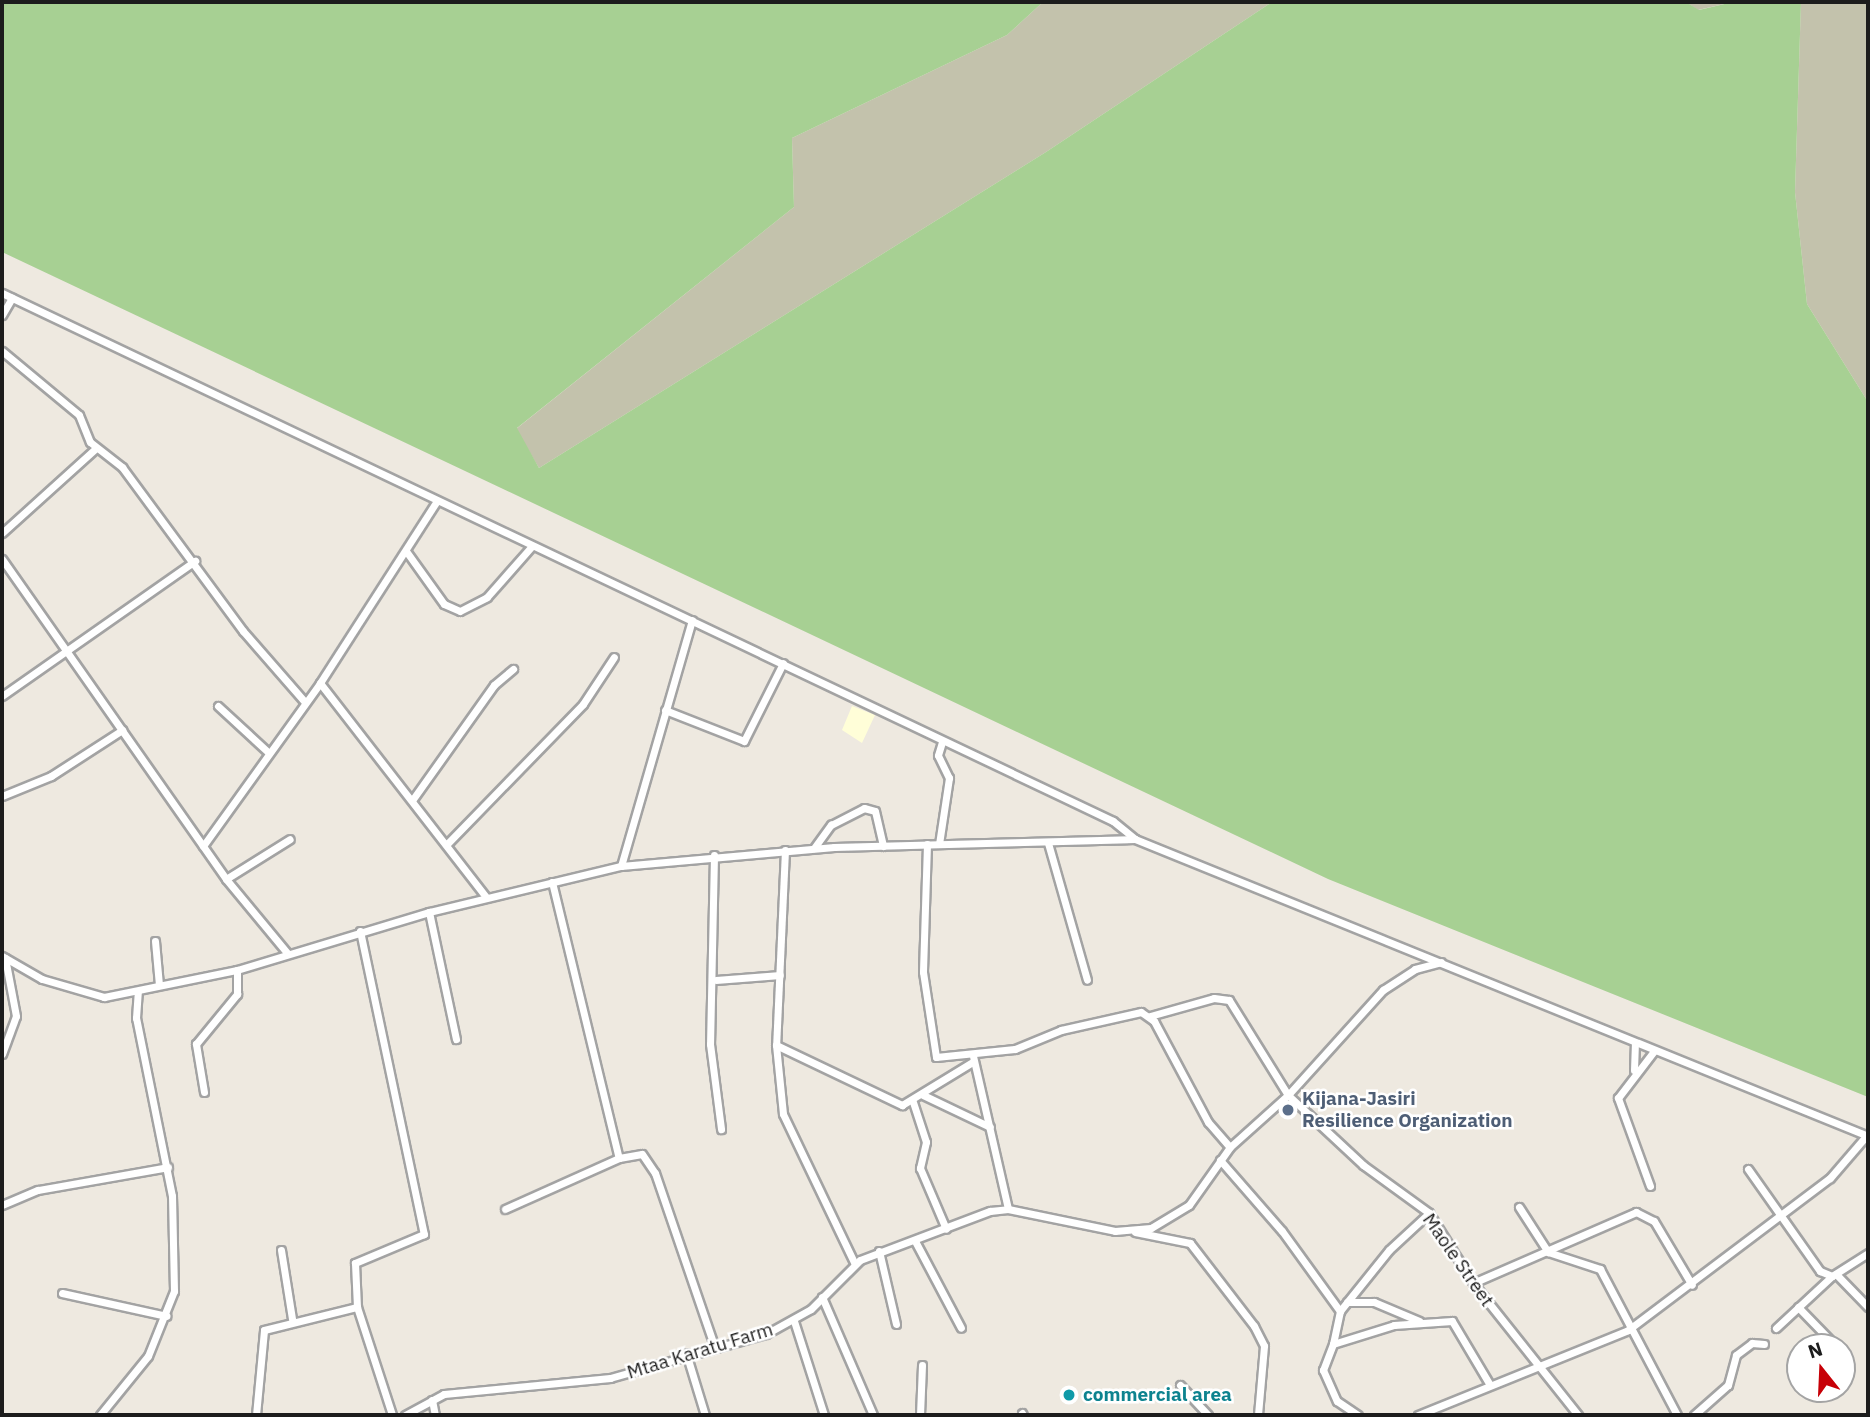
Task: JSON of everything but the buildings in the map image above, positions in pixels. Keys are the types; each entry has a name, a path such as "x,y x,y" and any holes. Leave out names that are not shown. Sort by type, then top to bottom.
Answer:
{"street":[{"path":"2,293 436,502 692,620 942,742 1113,821 1135,839 1441,962 1635,1044 1868,1136 1848,1163 1692,1285 1628,1330 1418,1415"},
{"path":"2,315 12,298"},
{"path":"2,351 66,400 96,448 115,458 195,561 243,631 305,702"},
{"path":"2,533 96,448"},
{"path":"203,845 320,683 436,502"},
{"path":"406,551 444,604 460,611 487,597 532,546"},
{"path":"2,559 226,879 288,954"},
{"path":"2,696 66,648 195,561"},
{"path":"621,866 692,620"},
{"path":"447,844 583,704 614,657"},
{"path":"665,710 744,741 783,663"},
{"path":"412,799 494,685 513,670"},
{"path":"320,683 447,844 485,897"},
{"path":"218,706 269,753"},
{"path":"2,796 51,776 122,730"},
{"path":"939,844 949,778 937,755 942,742"},
{"path":"814,848 831,825 864,808 875,811 883,846"},
{"path":"226,879 290,839"},
{"path":"3,957 83,993 138,991 237,970 429,912 621,866 714,855 814,848 1135,839"},
{"path":"1048,843 1087,980"},
{"path":"927,844 923,972 934,1053 940,1058 973,1058 1015,1049 1107,1017 1150,1016 1214,1132 1230,1147"},
{"path":"785,850 776,1045 783,1114 855,1264"},
{"path":"714,855 716,980 710,1044 721,1129"},
{"path":"552,882 620,1158"},
{"path":"429,912 456,1039"},
{"path":"360,931 424,1234 355,1263 357,1307 392,1415"},
{"path":"155,941 159,985"},
{"path":"2,1054 16,1016 3,957"},
{"path":"1134,1232 1177,1216 1230,1147 1288,1095 1383,990 1415,969 1441,962"},
{"path":"204,1091 196,1044 237,994 237,970"},
{"path":"716,980 780,975"},
{"path":"100,1415 148,1356 167,1315 176,1230 168,1167 136,1018 138,991"},
{"name":"Maole Street","path":"1150,1016 1214,998 1229,1000 1288,1095 1363,1165 1429,1213 1473,1283 1535,1366 1578,1415"},
{"path":"1634,1071 1635,1044"},
{"path":"776,1045 894,1103 913,1102 973,1058"},
{"path":"1650,1186 1618,1098 1634,1071 1654,1051"},
{"path":"973,1058 1008,1209"},
{"path":"923,1095 990,1128"},
{"path":"913,1102 926,1142 920,1168 946,1229"},
{"path":"505,1209 620,1158 642,1154 655,1172 714,1345"},
{"path":"1220,1160 1282,1231 1340,1311"},
{"path":"2,1205 38,1190 168,1167"},
{"path":"1748,1169 1820,1271 1834,1275 1868,1307"},
{"path":"1520,1207 1545,1249 1600,1269 1628,1330 1677,1415"},
{"name":"Mtaa Karatu Farm","path":"405,1415 432,1400 487,1385 610,1378 794,1321 855,1264 880,1251 1008,1209 1190,1243 1254,1326 1264,1346 1258,1415"},
{"path":"1358,1415 1337,1401 1323,1370 1334,1343 1340,1311 1429,1213"},
{"path":"1473,1283 1545,1249 1647,1213 1692,1285"},
{"path":"915,1241 961,1328"},
{"path":"282,1250 292,1319"},
{"path":"880,1251 895,1324"},
{"path":"1776,1328 1834,1275 1868,1253"},
{"path":"62,1293 167,1315"},
{"path":"822,1297 873,1415"},
{"path":"1347,1302 1374,1302 1420,1322"},
{"path":"256,1415 260,1335 292,1319 357,1307"},
{"path":"1798,1307 1823,1333"},
{"path":"794,1321 824,1415"},
{"path":"1334,1343 1420,1322 1452,1321 1490,1385"},
{"path":"1694,1415 1728,1385 1736,1355 1752,1343 1764,1344"},
{"path":"686,1353 705,1415"},
{"path":"920,1415 922,1365"},
{"path":"1180,1385 1208,1415"},
{"path":"432,1400 435,1415"}],"shaded area":[{"path":"1043,2 1272,2 1046,152 539,468 516,429 794,207 792,138 1007,35"},
{"path":"1686,2 1733,2 1698,10"},
{"path":"1801,2 1868,2 1868,402 1807,304 1795,192"},
{"path":"852,706 875,715 862,743 842,730"}],"green space":[{"path":"2,2 1043,2 1007,35 792,138 794,207 517,428 539,468 1046,152 1272,2 1686,2 1699,10 1733,2 1801,2 1795,192 1807,304 1868,402 1868,1097 1328,879 2,252"}],"place":[{"name":"Kijana-Jasiri Resilience Organization","path":"1288,1110"},
{"name":"commercial area","path":"1069,1395"}]}
